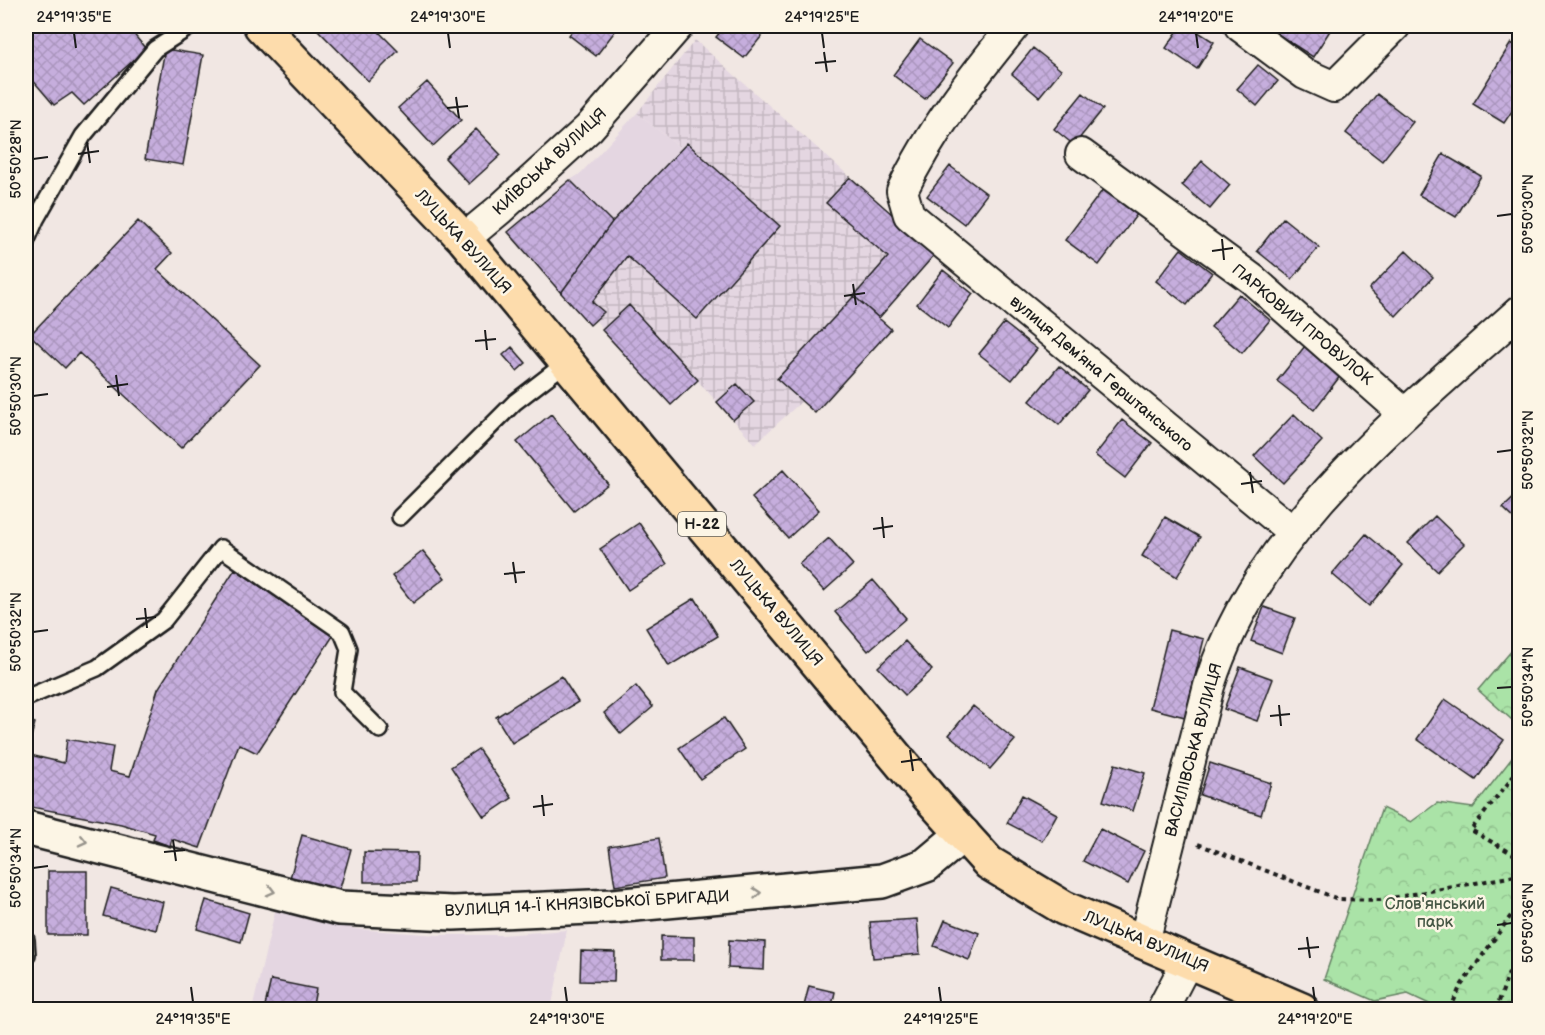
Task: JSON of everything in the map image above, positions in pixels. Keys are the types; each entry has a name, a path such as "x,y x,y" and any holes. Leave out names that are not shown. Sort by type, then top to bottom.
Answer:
{"main road":[{"name":"ЛУЦЬКА ВУЛИЦЯ","path":"261,26 464,239 989,863 1064,908 1302,1010"}],"street":[{"name":"КИЇВСЬКА ВУЛИЦЯ","path":"464,239 589,128 678,26"},
{"name":"вулиця Демʼяна Герштанського","path":"1014,26 985,62 915,164 902,191 909,215 1293,532"},
{"path":"1240,26 1305,75 1334,87 1395,26"},
{"name":"ПАРКОВИЙ ПРОВУЛОК","path":"1081,153 1252,279 1405,414"},
{"name":"ВАСИЛІВСЬКА ВУЛИЦЯ","path":"1144,942 1220,649 1254,587 1293,532 1367,450 1520,311"},
{"name":"ВУЛИЦЯ 14-Ї КНЯЗІВСЬКОЇ БРИГАДИ","path":"26,828 340,908 453,913 613,906 882,881 926,865 963,834"},
{"path":"1162,1010 1188,960"}],"lane":[{"path":"26,242 36,219 83,136 155,49 191,26"},
{"path":"400,517 515,402 567,362"},
{"path":"26,698 97,668 164,620 221,548 342,632 349,649 342,692 380,730"}],"path":[{"path":"1520,768 1471,830 1520,858"},
{"path":"1172,834 1338,899 1380,900 1520,875"},
{"path":"1450,1010 1460,987 1520,903"},
{"path":"1496,1010 1520,941"}],"shaded area":[{"path":"695,40 936,253 879,318 891,329 815,413 802,401 755,444 698,381 671,405 596,321 590,325 561,293 682,149 637,113"},
{"path":"637,113 682,149 612,222 570,180 580,174"},
{"path":"275,911 356,929 438,935 502,935 567,930 551,1009 312,1009 315,989 271,980 264,1009 252,1010"}],"green space":[{"path":"1519,642 1519,726 1478,690"},
{"name":"Слов'янський парк","path":"1519,749 1519,1009 1440,1009 1408,994 1375,1001 1324,979 1382,808 1411,822 1437,803 1473,808"}],"building":[{"path":"26,26 127,26 146,49 84,105 72,93 54,105 31,78 26,83"},
{"path":"314,26 373,26 398,51 368,81"},
{"path":"576,26 619,26 596,56 569,35"},
{"path":"725,26 759,26 766,31 744,58 716,37"},
{"path":"1181,26 1189,26 1214,42 1197,69 1166,48"},
{"path":"1265,26 1333,26 1313,57"},
{"path":"920,39 953,63 925,99 893,75"},
{"path":"1511,43 1520,48 1520,99 1504,123 1473,104"},
{"path":"1033,48 1061,70 1039,97 1012,74"},
{"path":"165,49 203,55 183,165 145,159"},
{"path":"1258,65 1278,81 1257,106 1237,89"},
{"path":"427,82 461,120 433,146 398,108"},
{"path":"1083,93 1103,109 1074,145 1054,129"},
{"path":"1377,94 1413,122 1382,161 1346,133"},
{"path":"476,129 501,155 469,184 445,158"},
{"path":"687,143 780,226 697,319 627,256 592,302 604,312 590,325 561,293 612,222"},
{"path":"1443,154 1481,176 1456,217 1419,195"},
{"path":"1202,161 1230,185 1210,209 1182,185"},
{"path":"950,166 987,194 964,224 927,196"},
{"path":"850,177 936,253 879,318 854,296 888,257 826,203"},
{"path":"570,180 612,222 561,293 508,232"},
{"path":"1104,188 1138,213 1099,265 1065,240"},
{"path":"1283,218 1319,247 1292,279 1257,251"},
{"path":"138,221 172,253 157,269 260,365 181,448 79,353 65,368 30,335"},
{"path":"1181,249 1212,273 1187,305 1156,281"},
{"path":"1406,251 1433,277 1396,316 1369,289"},
{"path":"943,270 973,294 948,328 917,304"},
{"path":"1239,294 1270,320 1242,353 1211,327"},
{"path":"854,296 891,329 815,413 777,379"},
{"path":"629,305 698,380 671,405 602,330"},
{"path":"1004,323 1037,349 1012,380 979,354"},
{"path":"1305,346 1341,375 1314,410 1277,381"},
{"path":"512,347 526,363 517,371 503,355"},
{"path":"1059,366 1088,390 1059,425 1030,401"},
{"path":"737,384 754,402 733,420 717,402"},
{"path":"551,414 608,484 574,511 517,442"},
{"path":"1294,414 1322,441 1283,483 1254,456"},
{"path":"1122,420 1152,443 1125,478 1095,455"},
{"path":"783,470 819,510 788,538 752,498"},
{"path":"1520,492 1520,524 1503,508"},
{"path":"1435,516 1464,544 1437,571 1408,543"},
{"path":"1165,517 1200,537 1177,577 1142,556"},
{"path":"639,523 667,564 628,590 600,549"},
{"path":"1366,534 1403,565 1369,606 1332,574"},
{"path":"829,538 853,565 824,591 799,564"},
{"path":"423,551 445,578 413,603 392,576"},
{"path":"235,569 333,636 257,753 239,744 200,848 172,839 170,846 153,840 155,834 121,824 26,806 26,754 64,763 67,739 113,747 109,771 130,776 158,689"},
{"path":"873,580 906,618 868,651 835,612"},
{"path":"695,598 718,636 669,666 646,628"},
{"path":"1264,607 1295,618 1282,653 1251,641"},
{"path":"1169,630 1204,639 1185,717 1150,708"},
{"path":"905,641 932,670 905,695 878,667"},
{"path":"1240,667 1273,679 1257,721 1224,709"},
{"path":"561,676 578,702 512,743 496,717"},
{"path":"636,686 653,707 621,734 604,713"},
{"path":"1445,699 1504,740 1476,780 1417,739"},
{"path":"973,706 1015,740 990,769 949,735"},
{"path":"724,718 745,749 700,779 679,748"},
{"path":"26,720 35,723 26,754"},
{"path":"478,749 512,798 484,817 451,767"},
{"path":"1210,763 1271,783 1261,815 1200,795"},
{"path":"1115,764 1145,773 1133,811 1103,801"},
{"path":"1022,795 1057,814 1042,841 1007,823"},
{"path":"1100,829 1144,851 1128,884 1083,861"},
{"path":"302,835 351,849 339,892 290,878"},
{"path":"659,838 665,878 615,886 609,846"},
{"path":"364,852 417,853 416,882 364,882"},
{"path":"48,871 87,871 87,935 48,935"},
{"path":"111,888 163,902 156,930 103,916"},
{"path":"206,900 249,913 241,942 197,929"},
{"path":"917,919 920,954 873,958 870,922"},
{"path":"945,920 979,933 969,960 934,946"},
{"path":"661,936 694,937 694,960 661,960"},
{"path":"729,940 765,942 764,970 728,968"},
{"path":"581,951 615,952 614,982 580,981"},
{"path":"271,980 316,989 312,1010 264,1010"},
{"path":"809,986 835,992 831,1010 803,1010"}]}
